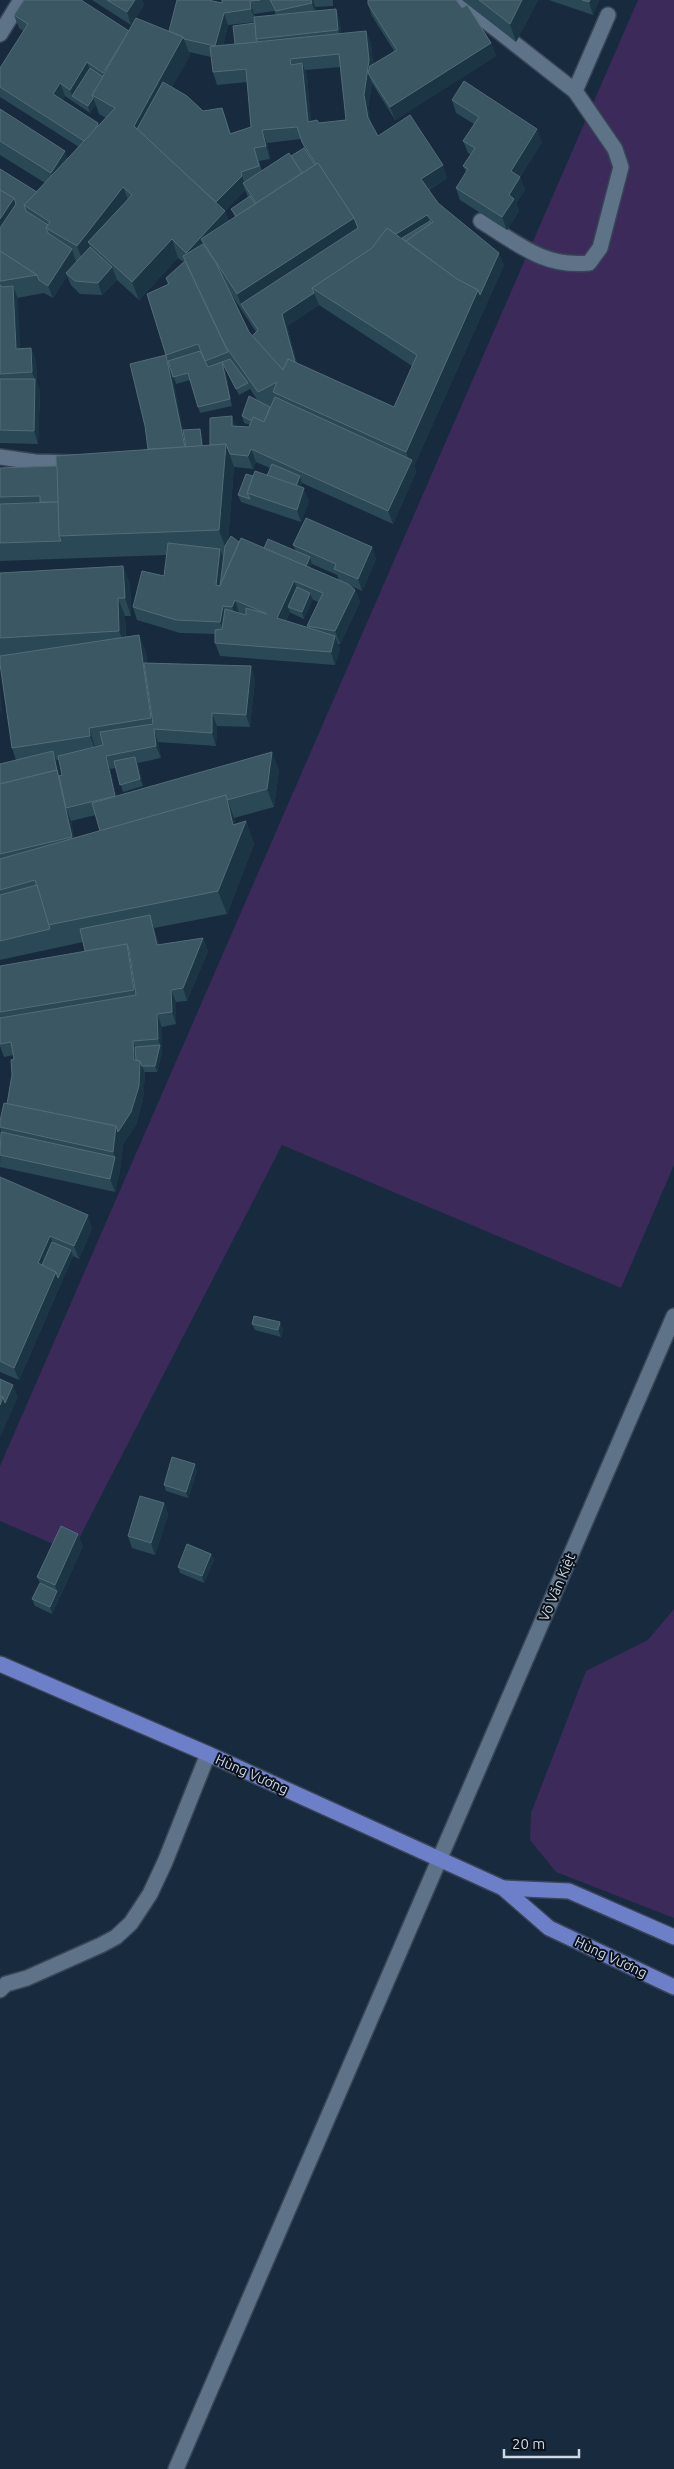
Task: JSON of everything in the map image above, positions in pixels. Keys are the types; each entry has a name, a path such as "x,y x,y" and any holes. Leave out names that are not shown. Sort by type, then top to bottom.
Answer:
{"main road":[{"name":"Hùng Vương","path":"0,1664 208,1754 503,1888 549,1928 674,1987"},
{"name":"Hùng Vương","path":"503,1888 569,1891 674,1937"}],"street":[{"path":"0,34 21,0"},
{"path":"459,0 575,91 615,149 621,167 600,248 590,262 575,264 545,260 481,222"},
{"path":"575,91 608,15"},
{"path":"0,457 35,462 92,463"},
{"name":"Võ Văn Kiệt","path":"176,2469 674,1316"},
{"path":"0,1990 6,1984 27,1978 101,1945 116,1937 132,1923 150,1894 165,1862 208,1754"}],"shaded area":[{"path":"638,0 674,0 674,1165 621,1288 282,1145 72,1552 0,1521 0,1466"},
{"path":"674,1609 674,1918 556,1872 530,1840 531,1813 586,1671 648,1640"}],"building":[{"path":"24,0 81,0 129,31 103,73 87,62 70,90 60,83 53,94 98,123 93,133 84,141 0,87 0,68 28,24 14,15"},
{"path":"107,0 135,0 127,12"},
{"path":"177,0 208,0 222,3 222,0 260,0 250,1 251,9 224,13 215,46 184,39 169,31"},
{"path":"270,0 311,0 312,3 276,11"},
{"path":"368,0 456,0 462,8 467,5 491,43 390,107 368,73 370,66 397,50 368,4"},
{"path":"479,0 522,0 510,24"},
{"path":"336,9 338,30 256,39 254,17"},
{"path":"136,18 183,37 134,126 225,211 186,253 172,239 132,282 88,242 132,195 123,187 77,246 46,228 50,222 24,205 115,108 92,95"},
{"path":"255,23 256,39 258,42 235,44 233,26"},
{"path":"366,31 369,60 364,95 368,118 378,136 410,115 443,165 421,179 438,203 499,253 480,295 478,290 457,279 406,241 433,222 427,215 396,234 387,228 372,248 312,288 314,293 282,314 295,362 288,359 283,370 252,336 258,330 241,304 358,228 354,218 302,142 297,127 262,130 266,146 254,148 259,166 241,172 242,176 216,202 137,129 163,82 187,96 203,111 222,108 230,134 251,127 246,69 213,72 210,47","holes":["339,54 346,120 319,123 317,120 308,122 302,63 291,65 290,59"]},
{"path":"90,68 103,77 92,95 93,98 88,106 72,96"},
{"path":"464,81 537,129 511,171 520,177 509,195 514,199 502,217 456,188 468,169 463,166 475,148 463,141 479,117 452,100"},
{"path":"0,109 65,151 51,173 0,141"},
{"path":"304,148 315,165 302,173 291,156"},
{"path":"289,153 302,173 256,203 243,183"},
{"path":"318,163 354,218 237,294 201,239"},
{"path":"0,169 37,192 24,205 26,211 48,225 46,228 48,233 72,249 48,286 39,280 37,275 0,251 0,228 16,204 14,198 0,190"},
{"path":"0,190 14,198 0,219"},
{"path":"250,196 255,204 236,216 231,209"},
{"path":"430,221 431,223 406,241 402,238"},
{"path":"387,228 457,279 478,290 406,452 273,392 277,382 258,392 226,347 183,256 203,244 216,263 249,332 283,370 288,359 394,407 417,355 312,288 372,248"},
{"path":"90,247 112,267 98,283 75,281 66,273"},
{"path":"0,251 37,275 0,281"},
{"path":"185,261 228,352 205,361 198,344 166,355 147,294 169,284 166,278"},
{"path":"0,285 3,287 13,286 16,349 31,348 32,372 0,374"},
{"path":"200,351 208,367 222,362 230,399 198,407 188,373 173,377 168,361"},
{"path":"166,355 185,447 148,449 145,426 130,364"},
{"path":"230,359 248,383 236,389 222,362"},
{"path":"0,379 35,379 34,431 0,430"},
{"path":"249,396 270,407 264,422 253,417 252,421 242,416"},
{"path":"275,397 412,460 388,511 251,449 248,456 230,454 226,444 210,445 210,418 232,416 232,426 249,427 253,417 264,422"},
{"path":"200,429 202,446 186,447 183,430"},
{"path":"226,444 219,530 59,536 56,456"},
{"path":"272,464 300,476 296,486 267,476"},
{"path":"57,466 58,502 40,502 40,496 0,497 0,468"},
{"path":"255,471 304,488 297,510 247,493"},
{"path":"246,474 253,476 247,493 250,499 238,495"},
{"path":"58,502 59,536 61,541 0,543 0,504"},
{"path":"306,518 372,547 358,579 334,569 336,564 293,545"},
{"path":"231,536 239,542 220,586 225,546"},
{"path":"241,538 348,584 355,590 335,631 307,626 323,593 294,581 277,618 335,636 331,652 215,643 215,630 222,629 225,609 246,615 246,608 267,614 235,600 232,607 223,606 220,622 176,620 133,607 142,571 164,576 168,543 220,549 216,585 220,586"},
{"path":"268,539 310,557 306,566 264,548"},
{"path":"123,566 125,598 118,598 119,631 0,638 0,573"},
{"path":"297,587 310,593 302,612 288,607"},
{"path":"139,635 151,718 89,728 90,736 12,748 0,656"},
{"path":"144,663 251,666 246,715 212,713 212,733 154,729 156,746 106,756 115,796 66,808 59,776 62,775 58,756 103,745 100,732 153,724"},
{"path":"53,751 57,770 0,784 0,764"},
{"path":"272,752 267,789 227,800 226,795 100,831 92,803"},
{"path":"135,757 140,779 120,785 114,761"},
{"path":"57,770 72,837 0,854 0,784"},
{"path":"226,795 233,825 246,821 218,891 48,925 35,880 0,890 0,859"},
{"path":"37,885 50,929 0,941 0,895"},
{"path":"150,915 157,945 203,938 183,988 171,990 172,1012 157,1014 158,1039 133,1041 134,1060 140,1061 139,1086 131,1112 118,1132 116,1126 7,1104 12,1075 11,1060 14,1059 11,1042 0,1044 0,1018 136,995 127,944 85,951 80,929"},
{"path":"127,944 134,990 0,1012 0,966"},
{"path":"160,1045 155,1066 142,1066 140,1061 136,1060 135,1047"},
{"path":"4,1103 116,1126 113,1152 0,1127"},
{"path":"1,1132 115,1157 110,1179 0,1155"},
{"path":"0,1177 88,1215 74,1246 50,1236 38,1263 56,1272 14,1368 0,1361"},
{"path":"52,1242 71,1250 58,1278 56,1272 42,1265"},
{"path":"254,1316 280,1322 278,1330 252,1324"},
{"path":"0,1379 13,1385 5,1403 3,1397 0,1396"},
{"path":"172,1457 195,1464 186,1492 164,1485"},
{"path":"140,1496 164,1503 151,1543 128,1536"},
{"path":"61,1526 78,1534 55,1585 37,1577"},
{"path":"187,1544 211,1554 202,1576 178,1567"},
{"path":"40,1583 57,1591 50,1607 32,1599"}]}
